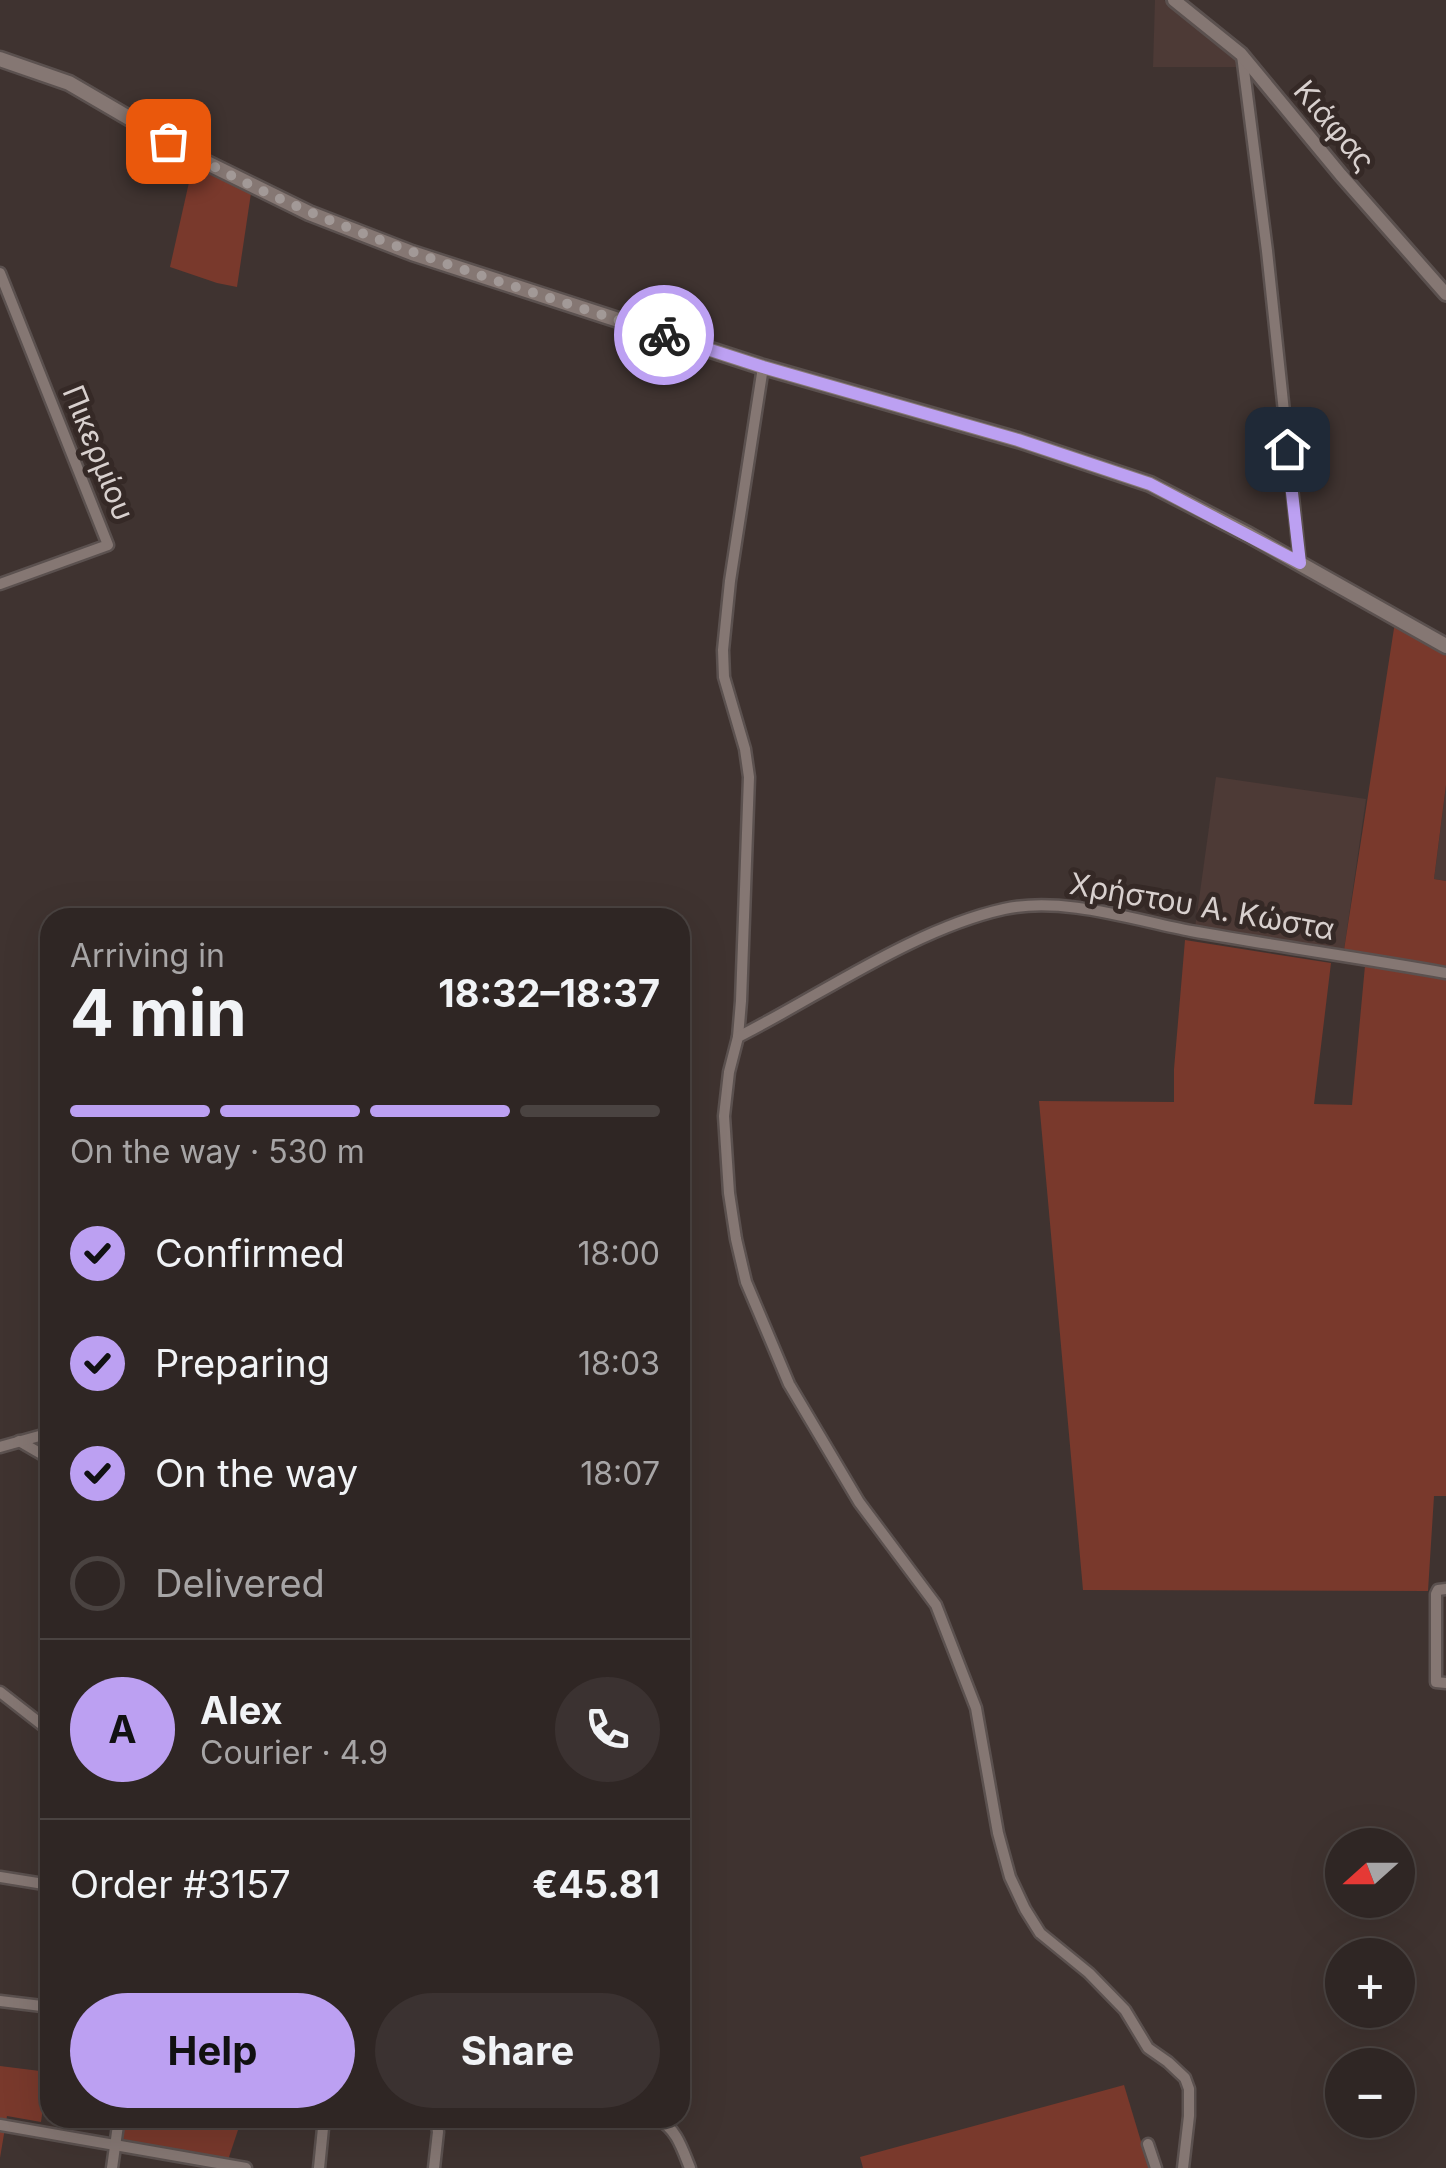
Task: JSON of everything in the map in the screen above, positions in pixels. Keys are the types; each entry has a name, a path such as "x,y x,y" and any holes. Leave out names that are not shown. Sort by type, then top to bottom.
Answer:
{"main road":[{"path":"0,58 69,82 201,160 309,213 412,252 763,367 1018,440 1150,484 1446,646"}],"street":[{"name":"Κιάφας","path":"1174,0 1242,54 1446,294"},
{"path":"1242,54 1300,563"},
{"name":"Πικερμίου","path":"0,273 108,545 0,584"},
{"path":"763,367 723,650 724,678 749,777 738,1037 724,1116 728,1193 746,1282 789,1384 859,1502 936,1605 976,1708 998,1833 1024,1909 1040,1933 1126,2010 1148,2048 1185,2078 1189,2116 1182,2168"},
{"name":"Χρήστου Α. Κώστα","path":"738,1037 899,950 970,918 1019,906 1100,910 1188,930 1446,973"},
{"path":"0,1446 40,1436"},
{"path":"20,1441 40,1452"},
{"path":"1441,1682 1436,1594 1446,1589"},
{"path":"0,1692 40,1724"},
{"path":"0,1878 40,1884"},
{"path":"0,2000 40,2006"},
{"path":"0,2125 246,2168"},
{"path":"112,2168 118,2128"},
{"path":"319,2168 323,2128"},
{"path":"434,2168 437,2128"},
{"path":"670,2128 690,2168"},
{"path":"1148,2144 1156,2168"}],"shaded area":[{"path":"1155,0 1164,0 1201,29 1238,67 1153,67"},
{"path":"194,160 251,193 237,287 170,267"},
{"path":"1395,622 1446,652 1446,785 1434,879 1446,881 1446,1496 1434,1496 1428,1591 1083,1590 1039,1101 1174,1102 1185,940 1331,963 1314,1104 1352,1105 1366,955 1344,950"},
{"path":"1216,777 1366,799 1344,950 1195,928"},
{"path":"1446,785 1446,881 1434,879"},
{"path":"0,2066 40,2071 40,2122 7,2116 0,2158"},
{"path":"1124,2085 1149,2168 863,2168 860,2157"},
{"path":"115,2128 239,2128 228,2160 113,2140"}],"way so far":[{"path":"168,141 309,213 412,252 664,335"}],"route":[{"path":"664,335 1018,440 1150,484 1300,563 1287,449"}]}
